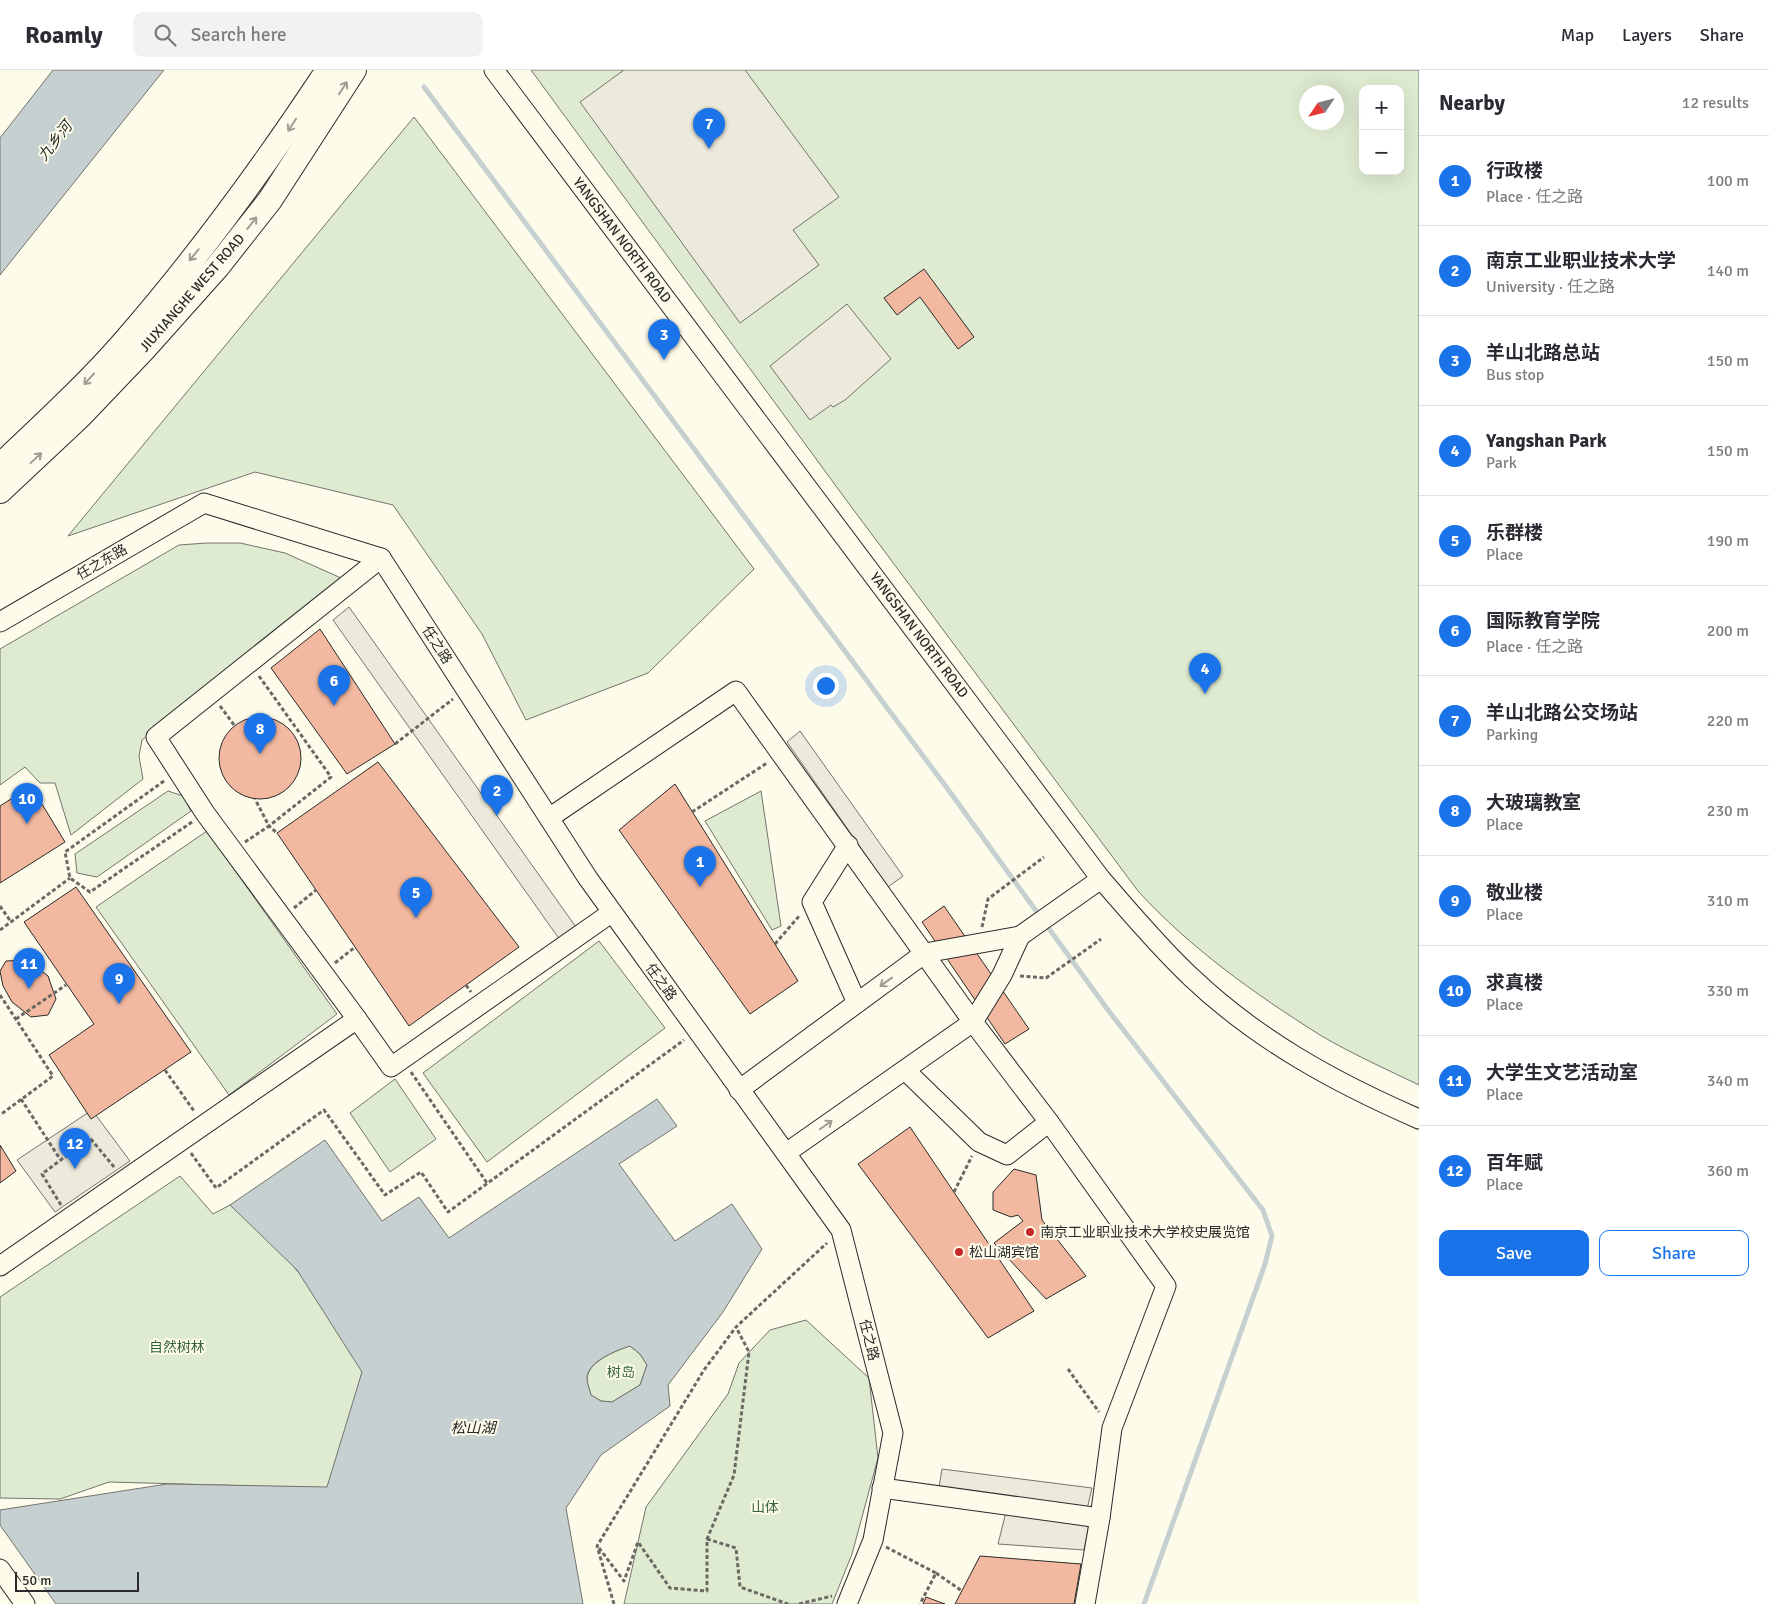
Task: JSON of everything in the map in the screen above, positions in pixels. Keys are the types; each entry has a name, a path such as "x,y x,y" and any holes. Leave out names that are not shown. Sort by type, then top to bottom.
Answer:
{"main road":[{"name":"JIUXIANGHE WEST ROAD","path":"0,466 62,408 126,340 232,208 283,138 328,70"},
{"name":"JIUXIANGHE WEST ROAD","path":"0,491 80,416 143,350 218,266 270,200 354,70"}],"street":[{"name":"YANGSHAN NORTH ROAD","path":"494,70 1101,878 1152,939 1192,978 1240,1017 1302,1062 1359,1093 1419,1119"},
{"name":"任之东路","path":"0,622 204,502 381,558"},
{"path":"381,558 156,736 205,813 391,1067 611,913"},
{"name":"任之路","path":"381,558 611,913 841,1230 893,1432 873,1540 841,1599"},
{"path":"548,818 736,691 973,1022 1049,1122 1166,1286 1112,1428 1100,1518 1085,1604"},
{"path":"848,845 812,902 857,1002"},
{"path":"739,1090 925,953 1020,936 1101,878"},
{"path":"786,1153 973,1022 1002,975 1020,936"},
{"path":"0,1266 357,1019"},
{"path":"904,1070 979,1142 1007,1155 1049,1122"},
{"path":"882,1488 1100,1518"},
{"path":"0,1569 25,1604"}],"path":[{"path":"232,851 269,826 331,777 249,663"},
{"path":"395,744 465,689"},
{"path":"210,693 234,725"},
{"path":"692,812 782,753"},
{"path":"178,771 65,852 70,878 90,892 205,813"},
{"path":"255,799 269,826 278,833"},
{"path":"978,945 988,899 1044,857"},
{"path":"0,930 70,878"},
{"path":"282,918 316,890"},
{"path":"775,944 812,902"},
{"path":"0,906 11,922"},
{"path":"1002,975 1046,978 1101,939"},
{"path":"323,973 355,947"},
{"path":"16,1019 66,985"},
{"path":"0,995 53,1076 0,1114"},
{"path":"182,1141 216,1188 324,1110 385,1195 421,1172 448,1212 697,1031"},
{"path":"402,1059 487,1183"},
{"path":"165,1070 204,1126"},
{"path":"20,1099 60,1159"},
{"path":"70,1219 42,1174 60,1159 90,1138 125,1180"},
{"path":"954,1192 979,1142"},
{"path":"614,1604 597,1546 704,1370 736,1326 841,1230"},
{"path":"597,1546 624,1581 638,1542 670,1588 707,1590 707,1539 734,1475 749,1352 736,1326"},
{"path":"1068,1369 1112,1428"},
{"path":"707,1539 736,1548 740,1587 788,1604"},
{"path":"873,1540 936,1573 962,1591"},
{"path":"920,1604 936,1573"},
{"path":"799,1604 841,1599"}],"green space":[{"path":"531,70 1419,70 1419,1085 1344,1049 1248,986 1179,932 1138,891 844,497"},
{"path":"414,117 754,569 648,673 526,720 482,634 393,505 255,472 68,536"},
{"path":"240,543 285,553 341,578 142,740 139,756 143,779 71,835 55,783 40,783 25,767 0,785 0,649 179,545"},
{"path":"168,791 183,796 191,811 97,877 77,873 75,854"},
{"path":"761,791 781,926 772,930 705,821"},
{"path":"207,831 337,1014 229,1095 96,907"},
{"path":"599,941 665,1028 487,1162 423,1073"},
{"path":"395,1079 436,1139 390,1172 350,1113"},
{"name":"自然树林","path":"180,1176 213,1214 230,1205 273,1242 345,1328 362,1372 349,1425 327,1488 109,1482 60,1499 0,1498 0,1297"},
{"name":"山体","path":"806,1320 869,1378 878,1458 852,1554 832,1604 624,1604 646,1507 728,1394 739,1363 770,1330"},
{"name":"树岛","path":"630,1346 640,1354 647,1365 640,1385 612,1402 601,1401 591,1395 587,1379 592,1367 618,1350"}],"shaded area":[{"path":"624,70 745,70 839,197 793,230 819,265 740,323 580,102"},
{"path":"847,304 891,359 845,400 833,407 831,405 810,420 770,366"},
{"path":"349,607 578,930 560,940 333,620"},
{"path":"800,731 903,876 888,887 787,742"},
{"path":"92,1110 130,1161 55,1212 17,1160"},
{"path":"942,1469 1092,1488 1087,1509 939,1487"},
{"path":"1006,1512 1090,1519 1084,1550 998,1544"}],"water":[{"name":"九乡河","path":"53,70 164,70 0,275 0,138"},
{"name":"松山湖","path":"657,1099 677,1126 619,1164 675,1241 732,1204 762,1249 723,1312 668,1385 670,1406 601,1455 566,1508 583,1604 56,1604 0,1525 0,1510 167,1484 327,1487 362,1372 297,1270 230,1205 325,1140 382,1221 419,1197 449,1238","holes":["630,1346 640,1354 647,1365 640,1385 612,1402 601,1401 591,1395 587,1381 591,1367 610,1354"]}],"building":[{"path":"924,269 974,337 958,349 920,297 897,315 884,298"},
{"path":"320,629 395,744 347,774 271,668"},
{"path":"260,717 276,720 289,729 298,742 301,758 298,774 289,787 276,796 260,799 244,796 231,787 222,774 219,758 222,742 231,729 244,720"},
{"path":"378,762 519,947 409,1026 277,833"},
{"path":"675,784 798,981 750,1014 619,830"},
{"path":"31,786 65,842 0,883 0,806"},
{"path":"76,887 191,1052 91,1119 49,1055 94,1024 24,922"},
{"path":"944,906 1029,1029 1005,1044 922,922"},
{"path":"28,960 48,976 56,999 48,1015 31,1017 12,1002 3,986 0,971 6,961"},
{"name":"松山湖宾馆","path":"910,1127 1034,1311 988,1338 858,1164"},
{"path":"0,1145 16,1171 0,1183"},
{"name":"南京工业职业技术大学校史展览馆","path":"1014,1169 1036,1175 1042,1220 1086,1276 1046,1299 994,1243 1023,1221 1018,1215 1011,1217 993,1210 993,1192"},
{"path":"980,1556 1081,1564 1074,1604 955,1604"},
{"path":"926,1597 945,1604 923,1604"}],"waterway":[{"path":"424,87 947,788 1108,1010 1263,1210 1272,1236 1265,1264 1144,1604"}],"place":[{"name":"羊山北路公交场站","path":"709,149"},
{"name":"羊山北路总站","path":"664,360"},
{"name":"Yangshan Park","path":"1205,694"},
{"name":"国际教育学院","path":"334,706"},
{"name":"大玻璃教室","path":"260,754"},
{"name":"南京工业职业技术大学","path":"497,816"},
{"name":"求真楼","path":"27,824"},
{"name":"行政楼","path":"700,887"},
{"name":"乐群楼","path":"416,918"},
{"name":"大学生文艺活动室","path":"29,989"},
{"name":"敬业楼","path":"119,1004"},
{"name":"百年赋","path":"75,1169"},
{"name":"南京工业职业技术大学校史展览馆","path":"1030,1232"},
{"name":"松山湖宾馆","path":"959,1252"}]}
